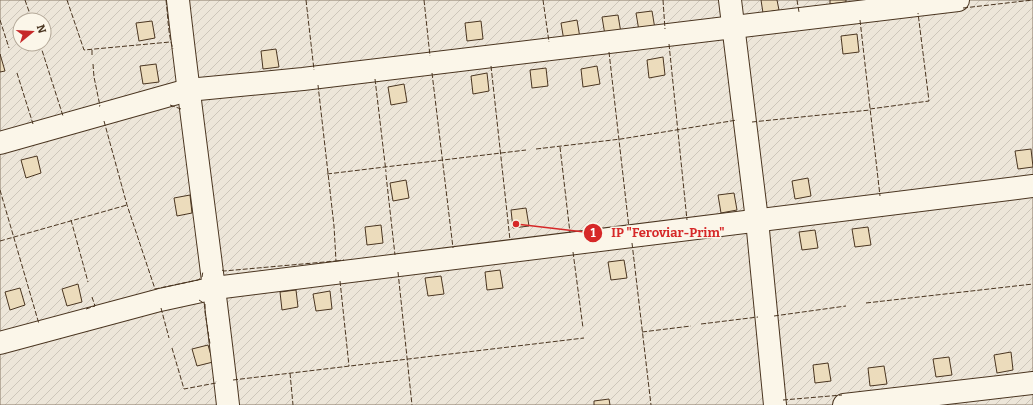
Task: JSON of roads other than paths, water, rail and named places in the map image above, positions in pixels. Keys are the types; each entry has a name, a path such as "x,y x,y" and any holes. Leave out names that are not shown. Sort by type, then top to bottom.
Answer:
{"street":[{"path":"178,0 188,90 215,288 228,405"},
{"path":"730,0 757,220 776,405"},
{"path":"0,143 188,90 303,79 958,0"},
{"path":"0,343 160,300 215,288 1033,186"},
{"path":"844,405 1033,383"}],"place":[{"name":"IP \"Feroviar-Prim\"","path":"516,224"}]}
